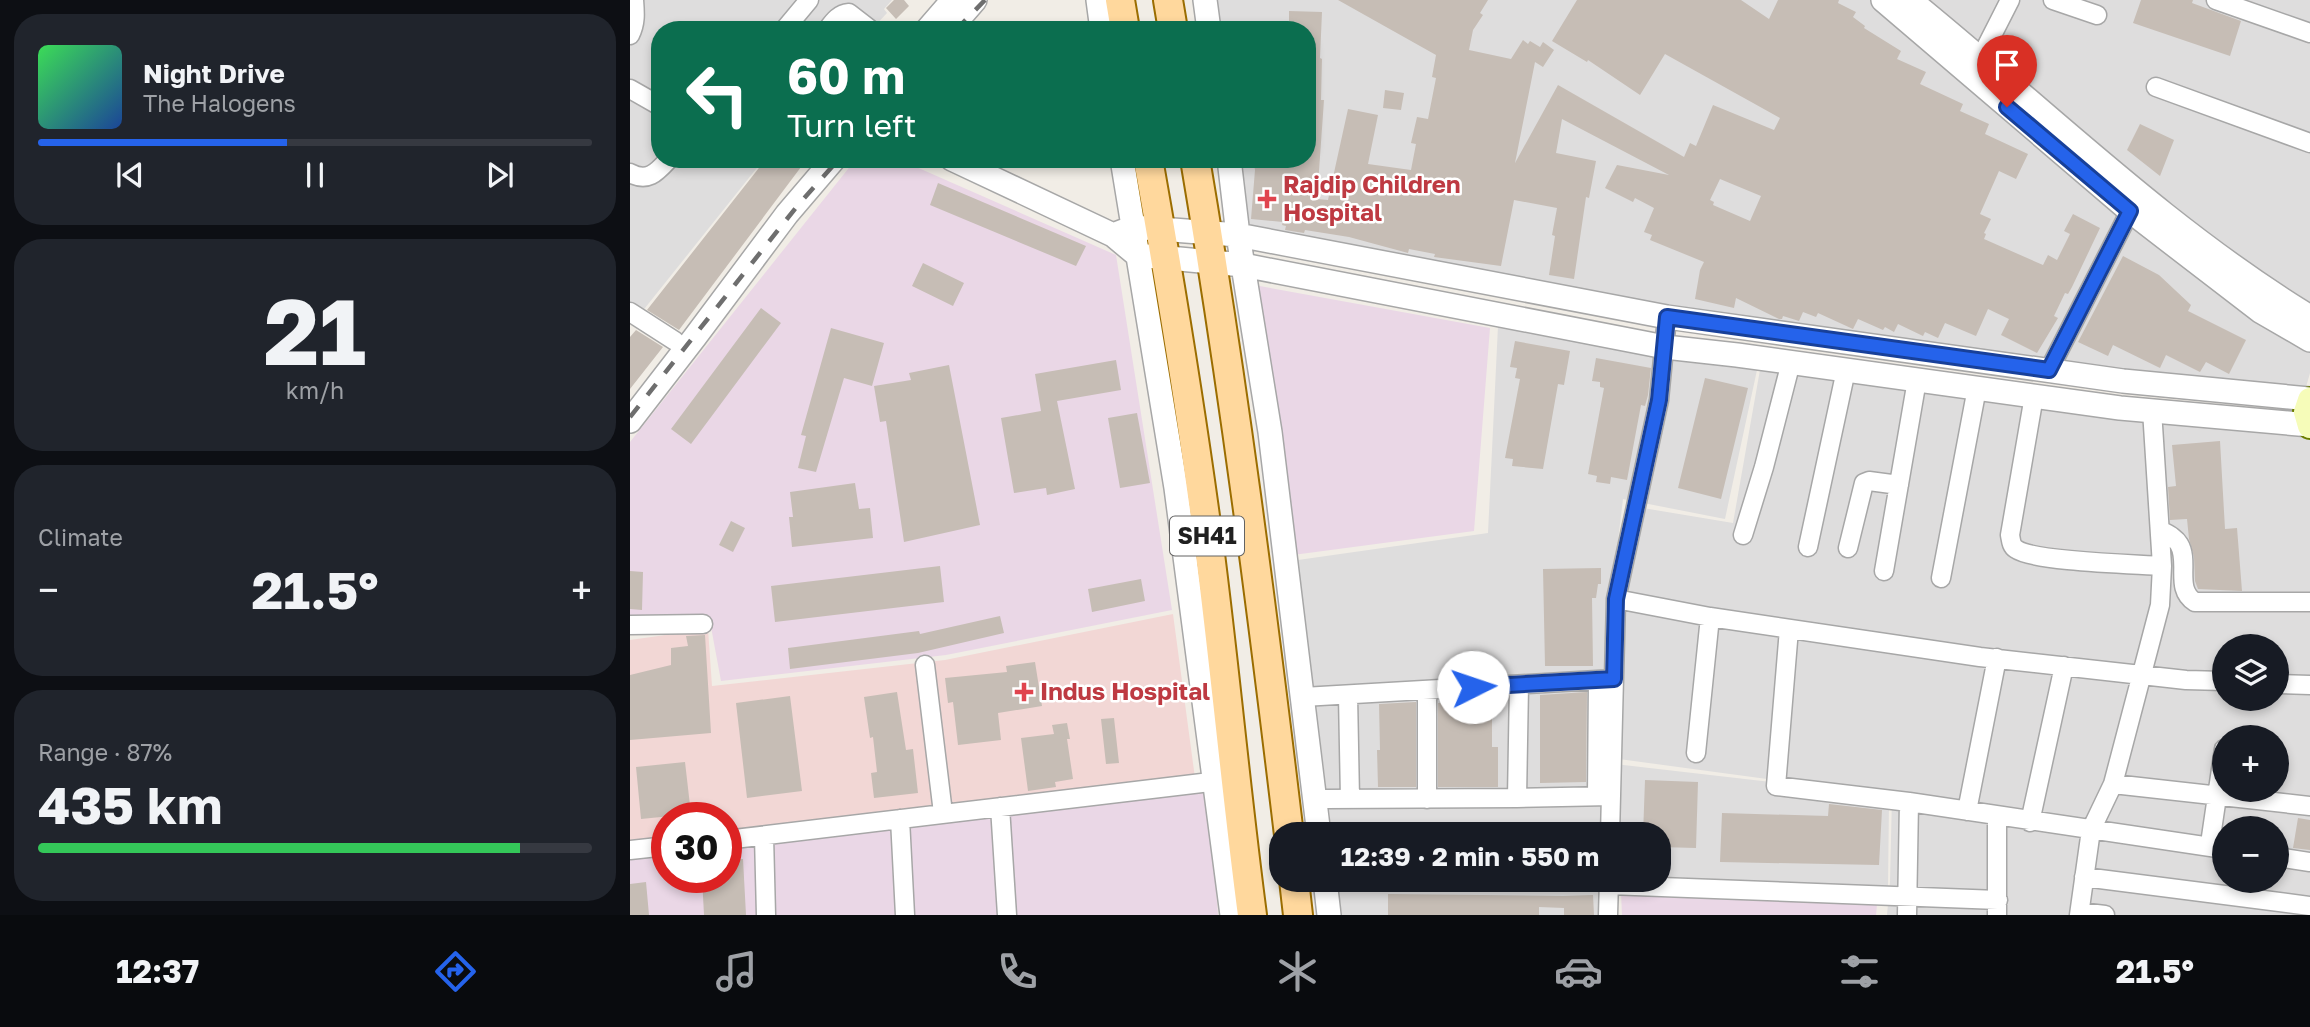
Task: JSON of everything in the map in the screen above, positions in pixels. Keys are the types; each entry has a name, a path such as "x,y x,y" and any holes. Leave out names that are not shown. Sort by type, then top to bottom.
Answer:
{"main road":[{"path":"1120,0 1124,21"},
{"path":"1168,0 1172,21"},
{"name":"SH41","path":"1146,168 1136,230 1176,313 1207,534 1224,780 1252,915"},
{"name":"SH41","path":"1197,168 1214,262 1256,561 1287,822"},
{"path":"2310,400 2306,412 2310,426"},
{"path":"1295,892 1298,915"}],"street":[{"path":"630,35 634,27 634,0"},
{"path":"792,21 809,0"},
{"path":"935,21 953,0"},
{"path":"957,21 975,0"},
{"path":"1098,0 1101,21"},
{"path":"1205,0 1208,21"},
{"path":"1883,0 1973,64 2127,186 2268,291 2310,317"},
{"path":"1910,0 1973,64 2130,211 2260,311 2310,340"},
{"path":"1973,64 2010,0"},
{"path":"2053,0 2097,15"},
{"path":"2216,0 2310,33"},
{"path":"834,21 843,13 849,13 860,21"},
{"path":"2156,88 2310,143"},
{"path":"630,89 651,101"},
{"path":"632,178 647,178 661,168"},
{"path":"630,396 675,341 784,195 808,168"},
{"path":"630,421 787,214 826,168"},
{"path":"975,168 1136,230 1238,236 1667,317 2123,381 2310,400"},
{"path":"1124,168 1136,230 1151,257 1243,265 1665,346 2120,408 2310,426"},
{"path":"1230,168 1238,236 1270,432 1317,822"},
{"path":"2049,370 2130,211"},
{"path":"630,313 675,341"},
{"path":"1608,822 1604,796 1606,680 1616,599 1659,400 1667,317"},
{"path":"1743,535 1791,362"},
{"path":"1808,547 1846,370"},
{"path":"1884,571 1917,380"},
{"path":"1941,578 1977,388"},
{"path":"2034,396 2010,535 2011,543 2016,549 2036,556 2162,566"},
{"path":"2105,915 2079,913 2091,830 2113,784 2160,605 2162,566 2152,410"},
{"path":"1848,548 1864,483 1869,481 1899,485"},
{"path":"2160,530 2177,541 2181,547 2185,590 2187,597 2195,602 2310,602"},
{"path":"1616,599 1710,617 1997,658 2141,675 2212,680"},
{"path":"1696,752 1710,617"},
{"path":"630,625 703,624"},
{"path":"1789,629 1776,786 1909,802 2091,830 2212,842"},
{"path":"1967,811 1997,658"},
{"path":"925,665 943,813"},
{"path":"2030,822 2064,666"},
{"path":"1303,697 1606,680"},
{"path":"2289,684 2310,685"},
{"path":"1517,798 1519,685"},
{"path":"1427,690 1427,799"},
{"path":"1348,695 1350,799"},
{"path":"742,838 1224,780 1232,915"},
{"path":"2113,784 2212,794"},
{"path":"1325,799 1604,796"},
{"path":"1907,915 1909,802"},
{"path":"2289,802 2310,806"},
{"path":"1000,807 1007,915"},
{"path":"1671,886 1765,892 1906,895 1997,907 1997,817"},
{"path":"900,819 905,915"},
{"path":"764,836 766,915"},
{"path":"630,850 651,848"},
{"path":"2289,859 2310,862"},
{"path":"2084,877 2310,906"},
{"path":"1326,892 1329,915"},
{"path":"1608,915 1609,892"}],"shaded area":[{"path":"630,0 802,0 784,21 651,21 651,97 630,86"},
{"path":"810,0 892,0 884,9 887,13 880,21 865,21 855,13 840,21 792,21"},
{"path":"1207,0 1872,0 2310,347 2310,373 2304,394 1666,310 1243,228 1234,168 1316,168 1316,21 1210,21"},
{"path":"1917,0 2310,0 2310,309 2126,176"},
{"path":"630,93 651,104 651,165 630,180"},
{"path":"654,168 757,168 641,313 630,307 630,185 635,178"},
{"path":"849,168 918,168 1116,255 1172,610 946,655 721,681 711,627 630,635 630,442"},
{"path":"1254,285 1490,328 1474,531 1293,555"},
{"path":"1498,326 1757,370 1725,519 1623,499 1611,598 1606,763 1771,782 1889,801 1888,888 1671,878 1671,822 1330,822 1298,560 1488,533"},
{"path":"1761,364 2310,438 2310,915 1887,915 1892,796 1619,759 1621,607 1643,508 1733,523"},
{"path":"1173,614 1195,778 742,831 742,802 651,802 651,842 630,844 630,640 708,629 712,686 945,660"},
{"path":"1208,788 1218,915 630,915 630,853 651,851 651,893 742,893 742,840"},
{"path":"1339,892 1599,892 1600,915 1342,915"},
{"path":"1621,893 1877,905 1876,915 1622,915"}],"building":[{"path":"894,0 904,0 909,6 896,19 886,8"},
{"path":"1338,0 1488,0 1480,13 1483,15 1473,30 1469,50 1511,59 1523,40 1540,47 1543,42 1554,50 1543,67 1535,62 1515,163 1558,85 1684,157 1690,143 1696,146 1713,105 1774,130 1780,118 1665,54 1640,95 1588,60 1587,62 1552,41 1577,0 1741,0 1769,19 1778,0 1839,0 1838,3 1856,12 1853,17 1865,26 1864,28 1901,51 1897,59 1926,72 1920,84 1963,104 1960,111 1989,124 1985,134 2028,154 2016,179 1999,171 1980,214 1991,219 1984,239 2043,265 2048,255 2057,260 2070,234 2064,231 2073,214 2100,228 2072,287 2068,294 2065,293 2054,316 2058,318 2037,353 2001,335 2009,319 1988,309 1976,336 1945,323 1938,338 1925,332 1923,336 1898,324 1894,332 1885,327 1883,330 1858,319 1853,329 1818,313 1816,317 1803,312 1799,321 1783,316 1779,319 1736,298 1734,308 1695,299 1704,262 1650,240 1652,235 1644,232 1654,208 1635,198 1633,202 1605,188 1617,165 1669,175 1562,119 1556,153 1596,161 1589,198 1586,197 1574,279 1549,275 1557,208 1514,200 1501,266 1434,257 1435,254 1409,249 1408,253 1349,237 1305,230 1304,233 1285,230 1283,222 1251,219 1255,168 1316,168 1316,21 1289,21 1289,11 1322,12 1320,58 1321,100 1324,100 1317,199 1328,200 1348,109 1378,115 1368,164 1411,170 1416,144 1411,143 1417,117 1428,119 1436,78 1432,77 1436,55","holes":["1720,179 1761,196 1750,221 1713,205 1714,202 1710,200"]},
{"path":"2141,0 2193,0 2192,3 2241,21 2230,56 2133,23"},
{"path":"1385,90 1404,93 1401,110 1383,108"},
{"path":"2140,124 2174,140 2160,176 2127,150"},
{"path":"759,168 800,168 679,330 647,310"},
{"path":"938,183 1086,246 1076,266 930,205"},
{"path":"2123,256 2159,275 2191,305 2188,311 2246,340 2229,374 2206,362 2200,372 2166,355 2160,368 2113,345 2108,356 2078,342"},
{"path":"923,263 964,283 953,306 912,286"},
{"path":"761,308 781,323 691,444 671,429"},
{"path":"831,328 884,343 872,386 844,378 816,472 798,468 806,436 801,435"},
{"path":"636,330 663,347 630,389 630,337"},
{"path":"1515,341 1570,351 1564,385 1558,384 1543,469 1512,466 1513,459 1505,458 1520,379 1515,378 1517,368 1510,367"},
{"path":"1596,358 1651,368 1648,395 1645,406 1641,405 1627,480 1611,477 1610,484 1596,482 1597,476 1588,474 1604,388 1600,387 1600,382 1592,381"},
{"path":"1116,360 1121,390 1057,401 1075,489 1047,495 1046,488 1014,493 1001,418 1041,411 1035,374"},
{"path":"949,365 980,525 904,542 886,421 880,422 874,386 911,380 909,373"},
{"path":"1705,378 1748,388 1721,499 1678,488"},
{"path":"1137,413 1150,483 1120,488 1108,418"},
{"path":"2220,441 2225,529 2237,528 2242,591 2198,589 2187,519 2170,520 2168,487 2176,486 2172,445"},
{"path":"855,483 859,509 870,508 873,538 792,547 790,492"},
{"path":"731,521 745,528 733,552 719,545"},
{"path":"940,566 944,602 775,622 771,586"},
{"path":"1601,568 1601,584 1598,584 1596,598 1592,598 1593,666 1545,666 1543,569"},
{"path":"630,571 643,572 642,610 630,609"},
{"path":"1141,579 1145,601 1092,612 1088,589"},
{"path":"1000,616 1004,633 918,653 790,669 788,648 919,631 920,634"},
{"path":"705,635 711,733 630,740 630,675 671,665 671,648 688,646 686,636"},
{"path":"1035,662 1042,706 998,713 1001,740 958,745 953,702 948,703 945,678 1007,672 1006,666"},
{"path":"897,692 906,750 913,749 918,793 874,798 871,773 877,772 864,697"},
{"path":"1587,692 1586,782 1540,783 1540,695"},
{"path":"790,696 802,791 747,798 736,703"},
{"path":"1416,702 1416,787 1378,787 1379,704"},
{"path":"1438,703 1492,703 1492,747 1498,747 1498,787 1438,787"},
{"path":"1114,718 1119,763 1106,764 1101,719"},
{"path":"1067,723 1073,779 1055,782 1056,787 1028,791 1021,738 1054,734 1052,725"},
{"path":"685,762 690,802 651,802 651,818 641,819 636,767"},
{"path":"1645,780 1698,782 1696,848 1671,847 1671,822 1643,822"},
{"path":"1829,804 1882,810 1879,865 1720,862 1722,813 1828,816"},
{"path":"2298,818 2310,820 2310,850 2293,848"},
{"path":"742,859 746,915 704,915 703,893 742,893"},
{"path":"646,882 649,915 630,915 630,884"},
{"path":"1388,894 1593,895 1594,915 1564,915 1564,908 1539,907 1539,915 1388,915"}],"railway":[{"path":"965,21 985,0"},
{"path":"630,417 798,205 831,168"}],"place":[{"name":"Rajdip Children Hospital","path":"1267,199"},
{"name":"Indus Hospital","path":"1024,692"}],"route":[{"path":"1473,687 1614,679 1616,599 1659,400 1667,317 2049,370 2130,211 2007,107"}]}
